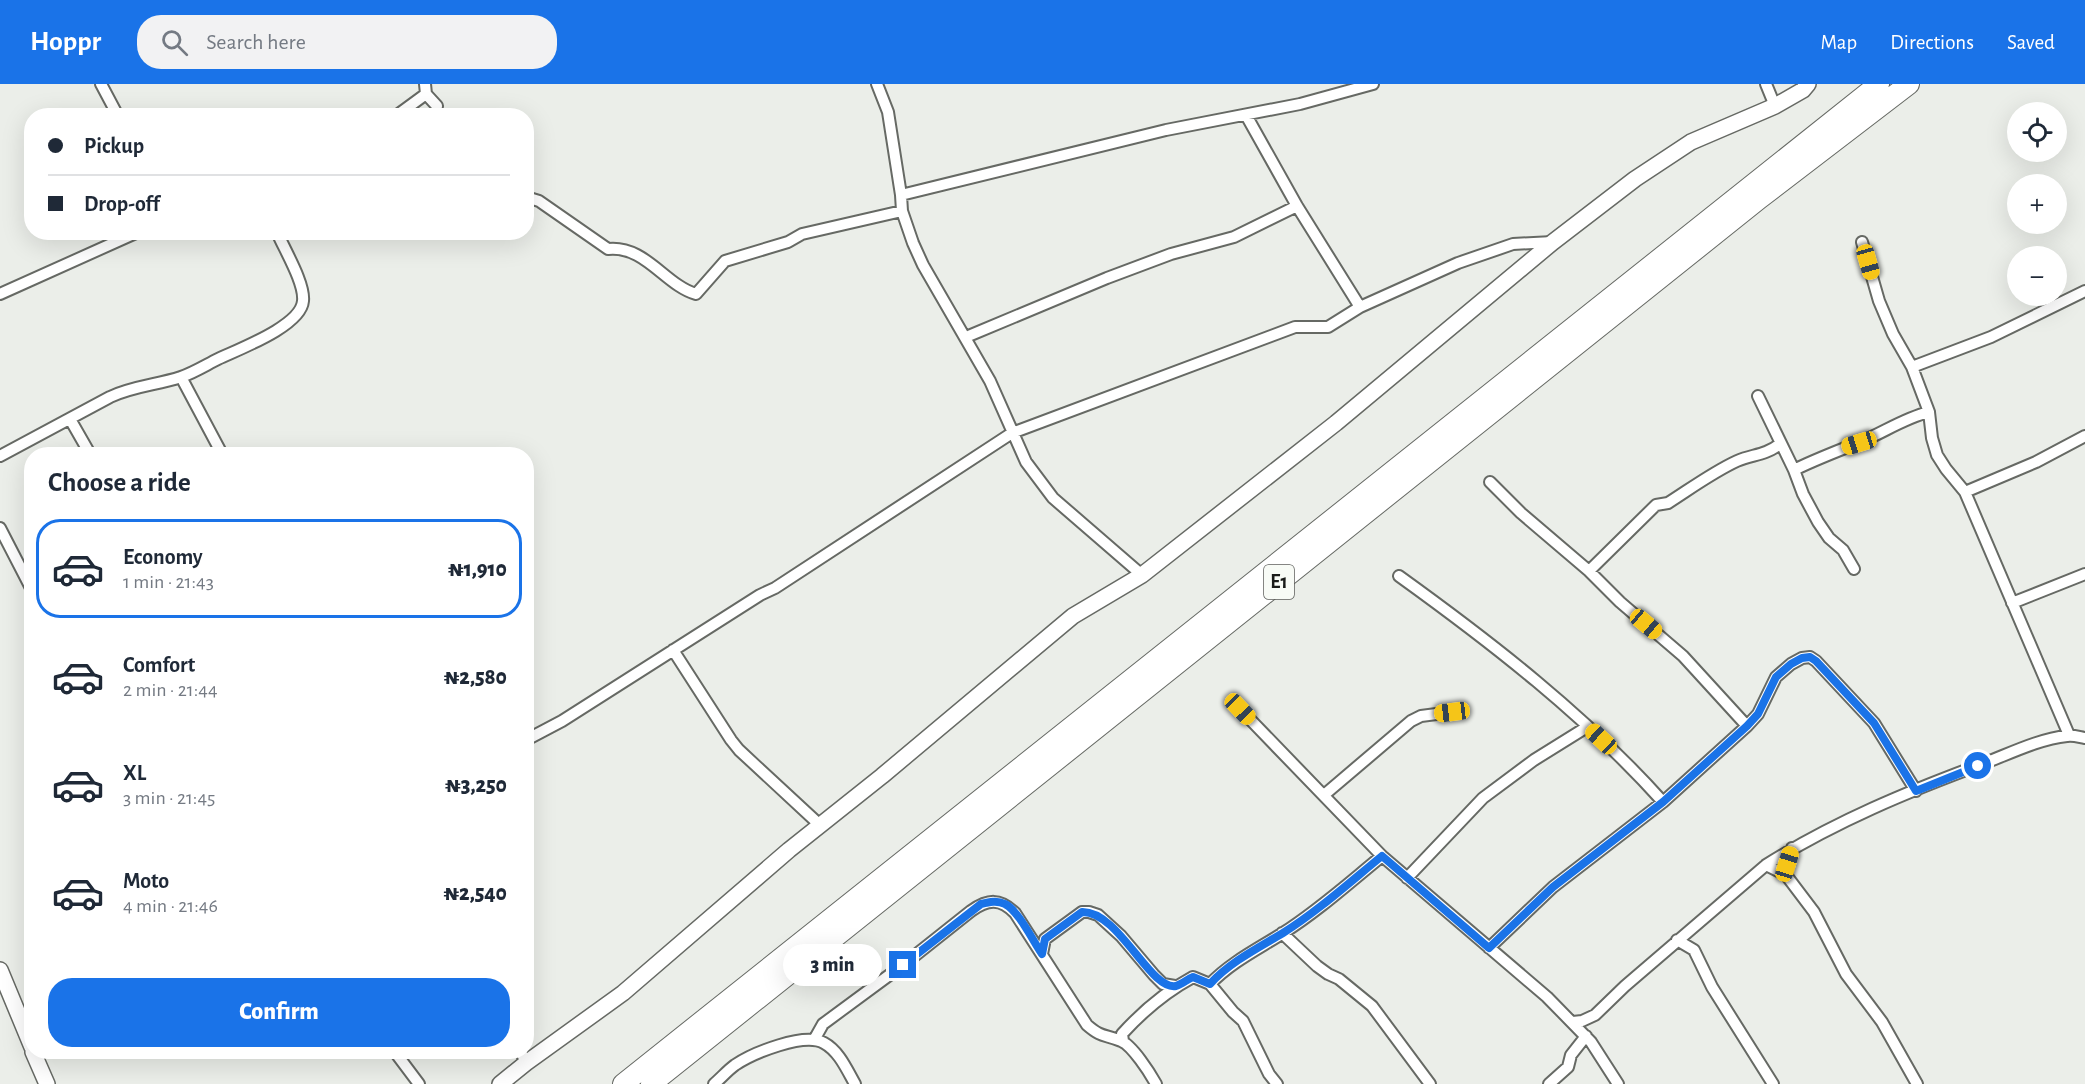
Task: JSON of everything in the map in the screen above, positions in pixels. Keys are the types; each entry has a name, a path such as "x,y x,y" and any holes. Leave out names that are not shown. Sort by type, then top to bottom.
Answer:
{"highway":[{"name":"E1","path":"623,1084 1879,84"},
{"name":"E1","path":"651,1084 1750,206 1909,84"}],"street":[{"path":"101,84 114,108"},
{"path":"877,84 888,112 902,211 923,265 990,381 1026,462 1053,498 1142,575"},
{"path":"901,195 1166,130 1300,104 1373,84"},
{"path":"1766,84 1775,106"},
{"path":"534,1050 622,993 789,850 1073,616 1142,575 1336,423 1553,242 1635,179 1691,142 1775,106 1803,90 1808,84"},
{"path":"408,108 426,89 437,108"},
{"path":"1246,115 1297,206 1360,307"},
{"path":"534,199 609,249 620,248 652,264 683,290 696,294 725,261 788,242 802,234 902,211"},
{"path":"966,337 1171,254 1234,237 1297,206"},
{"path":"0,294 120,240"},
{"path":"0,456 127,389 181,377 263,338 286,324 299,312 304,302 303,289 281,240"},
{"path":"534,736 562,721 760,595 775,588 1012,433 1295,327 1328,327 1360,307 1458,263 1513,244 1553,242"},
{"path":"1863,242 1879,301 1893,334 1912,366 1929,412 1932,438 1937,455 1965,492 2068,735"},
{"path":"1912,366 1991,337 2085,291"},
{"path":"181,377 218,447"},
{"path":"1758,396 1818,522 1829,538 1843,550 1854,569"},
{"path":"1794,470 1834,451 1859,443 1914,416 1929,412"},
{"path":"70,419 86,447"},
{"path":"1965,492 2036,462 2085,436"},
{"path":"1589,571 1656,506 1668,503 1738,460 1752,458 1780,444"},
{"path":"1490,482 1521,513 1683,656 1747,726"},
{"path":"0,528 24,574"},
{"path":"2012,603 2085,574"},
{"path":"1399,576 1462,621 1538,683 1635,771 1663,802"},
{"path":"673,650 735,745 820,826"},
{"path":"1489,948 1553,887 1663,802 1747,726 1758,714 1776,677 1802,658 1810,657 1816,661 1874,723 1916,791"},
{"path":"1240,709 1382,856 1573,1022 1588,1039 1618,1084"},
{"path":"1324,795 1411,721 1421,716 1452,712"},
{"path":"1407,878 1483,798 1534,760 1587,727"},
{"path":"1573,1022 1595,1015 1677,940 1766,865 1792,849 1843,822 2034,744 2068,735 2085,738"},
{"path":"1786,875 1792,849"},
{"path":"1210,984 1217,976 1262,944 1282,933 1382,856"},
{"path":"1766,865 1786,875 1814,912 1842,966 1882,1022 1917,1084"},
{"path":"814,1040 824,1024 981,904 993,901 1005,904 1015,913 1087,1025 1097,1034 1123,1041"},
{"path":"1042,954 1045,939 1082,912 1089,912 1098,915 1121,936 1163,984 1175,986"},
{"path":"1698,923 1693,937 1694,950 1712,987 1773,1084"},
{"path":"1282,933 1317,966 1339,979 1372,1006 1430,1084"},
{"path":"1677,940 1694,950"},
{"path":"0,970 24,1028"},
{"path":"1156,1084 1149,1071 1123,1041 1122,1034 1175,986 1193,977 1210,984 1243,1021 1276,1084"},
{"path":"1549,1084 1568,1067 1571,1055 1588,1039 1589,1027 1595,1015"},
{"path":"714,1084 735,1065 762,1050 814,1040 825,1043 837,1055 855,1084"},
{"path":"36,1059 46,1084"},
{"path":"400,1059 419,1084"},
{"path":"500,1084 522,1059"}],"route":[{"path":"903,965 970,911 981,904 993,901 1005,904 1015,913 1042,954 1045,939 1082,912 1089,912 1098,915 1121,936 1163,984 1175,986 1193,977 1203,979 1210,984 1217,976 1318,907 1382,856 1489,948 1553,887 1663,802 1704,767 1758,714 1776,677 1802,658 1810,657 1816,661 1874,723 1916,791 1978,766"}]}
